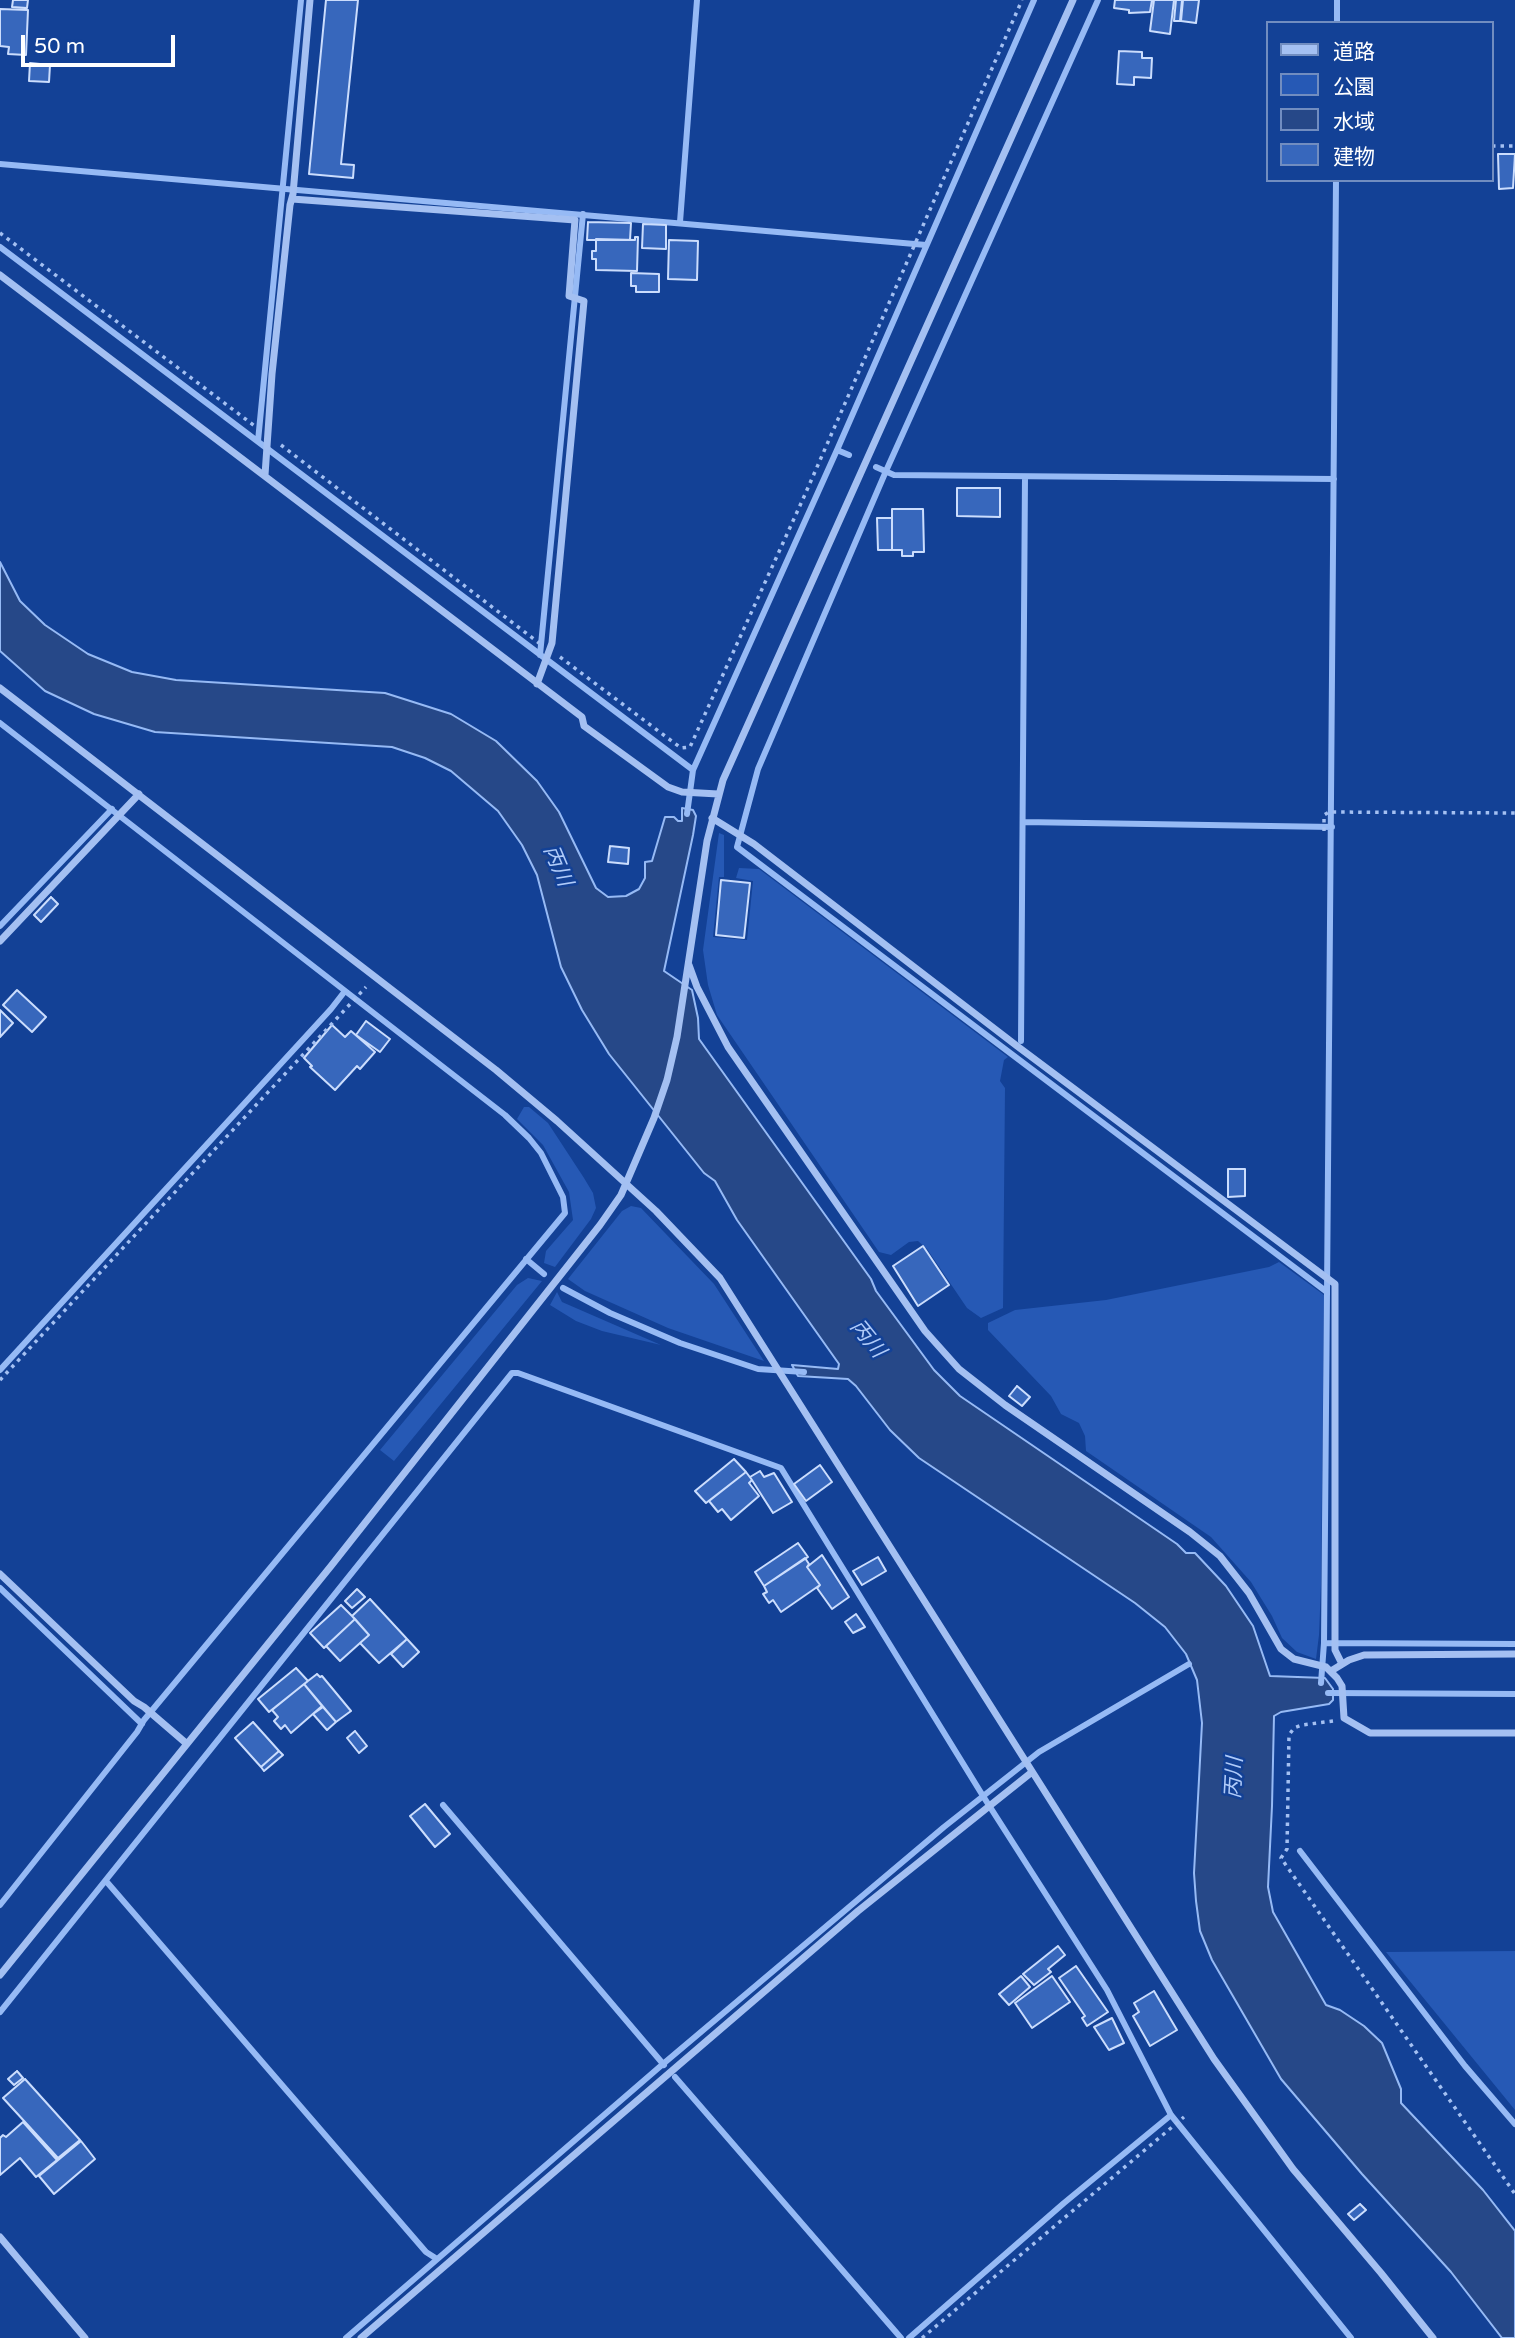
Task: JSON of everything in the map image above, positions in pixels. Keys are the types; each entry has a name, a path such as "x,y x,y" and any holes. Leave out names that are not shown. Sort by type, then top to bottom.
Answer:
{"street":[{"path":"265,475 310,0"},
{"path":"0,1975 331,1566 600,1225 626,1183 667,1080 718,794 1073,0"},
{"path":"293,193 575,220 569,296 584,301 551,651 537,684"},
{"path":"0,275 582,718 584,726 668,787 696,794 718,794"},
{"path":"0,688 496,1070 626,1183 694,1248 720,1278 759,1338 1147,1956 1241,2098 1293,2169 1433,2338"},
{"path":"0,942 139,794"},
{"path":"712,818 746,839 1335,1284 1335,1650 1342,1664"},
{"path":"688,965 728,1047 925,1331 978,1386 1220,1556 1250,1593 1281,1649 1294,1659 1325,1668 1364,1655 1515,1654"},
{"path":"0,1574 134,1701 187,1744"},
{"path":"1325,1668 1342,1686 1344,1718 1370,1733 1515,1733"},
{"path":"361,2338 837,1928 1031,1770"},
{"path":"0,2237 85,2338"}],"path":[{"path":"551,651 681,748 690,747 1022,0"},
{"path":"1494,146 1515,146"},
{"path":"0,233 256,427"},
{"path":"268,434 536,641"},
{"path":"1324,831 1324,816 1329,812 1515,813"},
{"path":"0,1380 359,995"},
{"path":"1344,1718 1302,1725 1294,1728 1289,1735 1287,1849 1281,1858 1515,2194"},
{"path":"922,2338 1184,2117"}],"green space":[{"path":"719,833 724,835 724,877 719,877 713,937 747,940 753,881 736,878 739,868 759,869 1008,1057 1004,1060 1000,1081 1005,1088 1003,1308 981,1318 967,1308 927,1249 918,1241 909,1242 891,1255 879,1252 717,1015 708,985 703,950"},
{"path":"524,1107 529,1107 548,1123 593,1193 596,1208 591,1219 555,1267 544,1263 546,1251 573,1220 569,1192 543,1145 517,1119"},
{"path":"631,1206 641,1208 714,1284 764,1361 668,1328 585,1291 568,1279 622,1211"},
{"path":"1279,1262 1324,1295 1321,1585 1316,1659 1297,1652 1282,1638 1251,1582 1211,1537 1086,1451 1085,1436 1079,1423 1061,1414 1051,1396 988,1330 988,1323 1015,1310 1106,1300 1269,1267"},
{"path":"528,1278 542,1281 394,1461 380,1450 517,1285"},
{"path":"557,1292 562,1302 661,1345 602,1331 576,1321 550,1305"},
{"path":"1515,1951 1515,2110 1386,1952"}],"water":[{"name":"丙川","path":"0,562 20,601 45,625 88,654 132,672 176,680 385,693 451,714 496,741 537,781 559,812 596,888 608,897 626,896 639,889 645,878 645,862 652,861 665,817 682,821 682,808 693,810 696,816 693,835 664,971 692,990 699,1039 871,1279 876,1291 934,1370 960,1396 1177,1544 1186,1553 1195,1553 1226,1586 1253,1626 1270,1676 1325,1678 1333,1689 1333,1700 1329,1704 1281,1712 1274,1716 1268,1887 1273,1912 1326,2005 1340,2010 1364,2026 1382,2043 1401,2089 1401,2103 1483,2190 1515,2231 1515,2338 1502,2338 1451,2272 1281,2079 1212,1960 1200,1931 1196,1901 1194,1873 1202,1723 1197,1680 1186,1654 1165,1627 1135,1603 919,1458 890,1430 848,1379 798,1376 792,1365 838,1369 839,1364 737,1220 715,1181 704,1173 609,1054 582,1010 561,967 537,875 522,845 498,811 451,771 425,758 392,747 155,732 94,714 45,691 0,651"}],"building":[{"path":"13,0 28,0 27,8 12,7"},
{"path":"326,0 358,0 341,164 354,165 353,178 309,174"},
{"path":"1115,0 1152,0 1150,12 1129,13 1129,10 1114,8"},
{"path":"1154,0 1174,0 1170,34 1150,31"},
{"path":"1176,0 1182,0 1180,21 1174,21"},
{"path":"1183,0 1199,0 1196,23 1181,21"},
{"path":"0,9 28,10 26,55 8,54 9,47 0,46"},
{"path":"1119,51 1142,52 1142,58 1152,58 1151,78 1134,77 1134,85 1117,84"},
{"path":"30,63 50,65 49,82 29,81"},
{"path":"1498,154 1515,154 1513,188 1499,189"},
{"path":"588,222 631,223 630,240 587,240"},
{"path":"643,224 666,225 666,249 642,248"},
{"path":"635,237 638,237 637,271 596,270 596,259 592,259 592,251 596,251 596,239 635,240"},
{"path":"669,240 698,241 697,280 668,279"},
{"path":"631,273 659,274 659,292 636,292 636,286 631,286"},
{"path":"957,488 1000,488 1000,517 957,516"},
{"path":"892,509 923,509 924,552 902,556 902,550 892,550"},
{"path":"877,518 892,518 892,550 878,550"},
{"path":"610,846 629,848 628,864 608,862"},
{"path":"721,880 750,883 744,938 716,935"},
{"path":"51,897 58,904 41,922 34,915"},
{"path":"17,990 46,1017 32,1032 3,1005"},
{"path":"0,1010 13,1023 0,1037"},
{"path":"366,1021 390,1039 380,1052 356,1035"},
{"path":"332,1025 345,1037 351,1031 375,1052 360,1069 357,1066 335,1090 304,1058"},
{"path":"1228,1169 1245,1169 1245,1196 1228,1197"},
{"path":"923,1246 949,1285 918,1306 893,1266"},
{"path":"1017,1386 1030,1397 1022,1406 1009,1396"},
{"path":"734,1459 746,1472 706,1503 695,1491"},
{"path":"820,1465 832,1482 806,1501 794,1484"},
{"path":"760,1471 764,1477 774,1473 792,1502 773,1513 750,1477"},
{"path":"746,1472 752,1480 749,1483 759,1496 731,1520 722,1509 718,1512 709,1501"},
{"path":"798,1543 808,1557 764,1586 755,1572"},
{"path":"822,1555 849,1597 832,1609 817,1588 820,1585 807,1567"},
{"path":"878,1557 886,1571 862,1585 853,1571"},
{"path":"805,1558 809,1564 807,1567 820,1585 781,1612 773,1600 769,1603 763,1594 767,1592 764,1586"},
{"path":"357,1589 365,1597 352,1608 345,1601"},
{"path":"370,1599 407,1639 379,1663 360,1643 369,1635 352,1616"},
{"path":"341,1605 355,1619 324,1648 310,1633"},
{"path":"856,1614 865,1627 853,1633 845,1622"},
{"path":"355,1619 369,1635 340,1661 326,1646"},
{"path":"407,1639 419,1652 403,1667 391,1654"},
{"path":"296,1668 308,1681 269,1712 258,1699"},
{"path":"317,1674 322,1676 351,1711 336,1722 304,1684"},
{"path":"304,1684 322,1706 291,1733 285,1725 281,1729 274,1721 278,1717 272,1710"},
{"path":"323,1707 336,1722 327,1730 313,1714"},
{"path":"253,1722 279,1751 261,1767 235,1738"},
{"path":"355,1731 367,1746 359,1753 347,1738"},
{"path":"279,1751 283,1755 264,1771 261,1767"},
{"path":"425,1804 450,1834 435,1847 410,1816"},
{"path":"1058,1946 1065,1955 1048,1969 1051,1972 1034,1985 1023,1974"},
{"path":"1076,1966 1108,2012 1087,2026 1082,2018 1085,2016 1059,1978"},
{"path":"1021,1976 1030,1987 1009,2005 999,1994"},
{"path":"1052,1976 1070,2002 1032,2028 1015,2003"},
{"path":"1154,1991 1177,2030 1150,2046 1133,2016 1139,2012 1134,2003"},
{"path":"1112,2018 1124,2043 1109,2050 1094,2027"},
{"path":"17,2071 23,2078 14,2085 8,2079"},
{"path":"25,2079 80,2140 58,2158 3,2098"},
{"path":"23,2122 57,2160 36,2177 20,2158 0,2175 0,2138 3,2135 6,2137"},
{"path":"81,2141 95,2159 54,2194 39,2176"},
{"path":"1360,2204 1366,2210 1354,2220 1348,2214"}],"waterway":[{"path":"258,441 301,0"},
{"path":"680,222 697,0"},
{"path":"687,814 693,770 1034,0"},
{"path":"1098,0 886,471 758,769 737,847 1327,1292 1324,1643 1321,1683"},
{"path":"1337,0 1337,21"},
{"path":"0,164 926,245"},
{"path":"1327,1292 1336,182"},
{"path":"540,655 583,214"},
{"path":"0,247 693,770"},
{"path":"837,450 849,455"},
{"path":"876,467 894,475 1334,479"},
{"path":"1021,1041 1025,477"},
{"path":"0,723 505,1115 541,1153 563,1197 565,1213 144,1720 0,1905"},
{"path":"0,926 112,809"},
{"path":"1023,822 1332,827"},
{"path":"0,1370 345,991"},
{"path":"526,1259 544,1274"},
{"path":"563,1288 610,1313 680,1343 758,1369 804,1372"},
{"path":"0,2012 512,1373 518,1373 781,1468 983,1796 1107,1990 1171,2115 1351,2338"},
{"path":"0,1588 142,1724"},
{"path":"1324,1643 1515,1644"},
{"path":"346,2338 663,2064 944,1827 1039,1752 1189,1664"},
{"path":"1328,1693 1515,1694"},
{"path":"443,1805 664,2065"},
{"path":"1300,1851 1465,2066 1515,2124"},
{"path":"106,1881 426,2252 437,2259"},
{"path":"675,2077 901,2338"},
{"path":"909,2338 1064,2203 1171,2115"}]}
